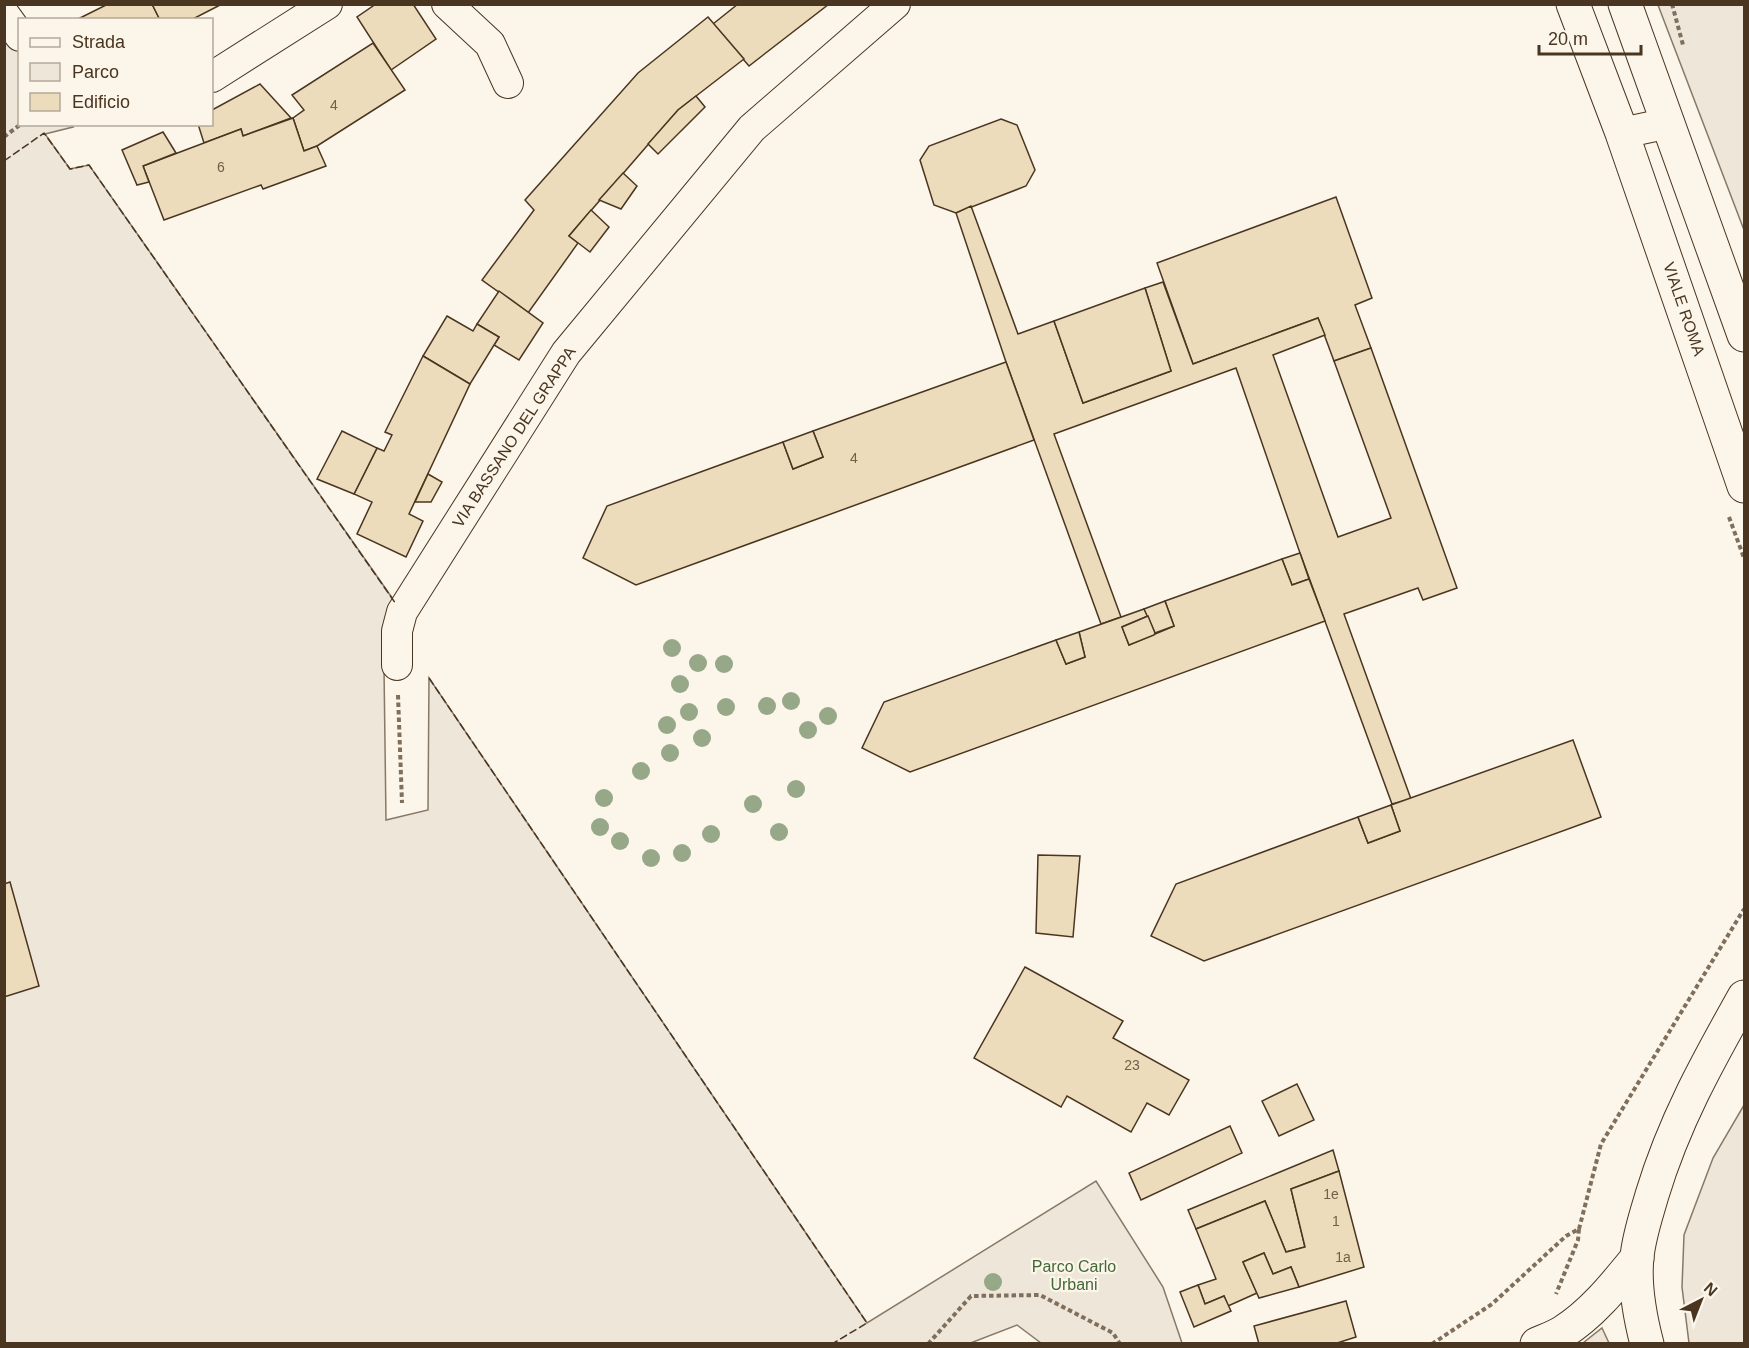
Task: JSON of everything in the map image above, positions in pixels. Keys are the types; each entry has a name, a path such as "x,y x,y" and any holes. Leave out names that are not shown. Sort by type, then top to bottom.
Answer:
{"main road":[{"name":"VIALE ROMA","path":"1573,4 1622,133 1744,486"},
{"path":"1625,4 1744,335"},
{"path":"1647,1344 1640,1308 1637,1258 1642,1227 1664,1153 1698,1080 1744,997"},
{"path":"1537,1344 1563,1332 1578,1320 1609,1292 1637,1258"}],"street":[{"path":"213,76 327,4"},
{"path":"447,4 490,44 508,83"},
{"name":"VIA BASSANO DEL GRAPPA","path":"397,665 397,631 402,612 566,353 752,128 895,4"},
{"path":"4,14 18,33"},
{"path":"1622,133 1669,123"}],"path":[{"path":"1672,4 1683,45"},
{"path":"4,137 18,126"},
{"path":"1728,515 1744,558"},
{"path":"397,665 402,803"},
{"path":"1556,1294 1578,1240 1600,1144 1744,909"},
{"path":"1432,1344 1492,1304 1566,1236 1579,1229"},
{"path":"928,1344 971,1296 1040,1295 1113,1333 1120,1344"}],"green space":[{"path":"1658,5 1744,5 1744,230"},
{"name":"Parco Carlo Urbani","path":"4,29 18,50 18,126 73,127 45,134 70,169 89,165 402,612 384,668 386,820 428,810 429,678 867,1323 1096,1181 1163,1287 1182,1343 1041,1343 1017,1325 968,1344 5,1343"},
{"path":"1744,1105 1744,1343 1689,1343 1682,1287 1684,1235 1713,1158"},
{"path":"1602,1328 1609,1343 1583,1343"}],"building":[{"path":"108,4 152,4 159,18 80,18"},
{"path":"152,4 222,4 195,18 159,18"},
{"path":"376,4 413,4 436,39 391,70 357,17"},
{"path":"738,4 829,4 749,66 713,24"},
{"path":"708,17 744,59 678,110 569,236 578,243 528,313 482,280 534,210 525,200 638,73"},
{"path":"373,43 405,90 317,146 304,151 293,118 304,110 292,95"},
{"path":"260,84 291,118 243,136 241,129 204,143 199,126 213,126 213,109"},
{"path":"696,96 705,107 658,154 648,144 678,110"},
{"path":"293,118 304,151 317,146 326,166 263,189 261,185 164,220 143,166 241,129 243,136"},
{"path":"1001,119 1017,125 1035,170 1026,186 956,213 934,205 920,160 929,146"},
{"path":"163,132 176,153 143,166 149,182 137,185 122,150"},
{"path":"623,173 637,186 621,209 599,200"},
{"path":"1336,197 1372,298 1355,305 1371,348 1334,361 1318,318 1193,364 1157,263"},
{"path":"971,206 1018,334 1054,321 1083,403 1171,371 1145,288 1163,282 1193,364 1318,318 1325,335 1273,355 1338,537 1391,518 1334,361 1371,348 1457,588 1423,600 1418,588 1344,614 1411,799 1392,804 1300,553 1236,368 1054,434 1121,617 1101,624 1006,362 956,213"},
{"path":"591,210 609,227 590,252 569,236"},
{"path":"1145,288 1171,371 1083,403 1054,321"},
{"path":"499,291 543,323 519,360 494,345 499,337 477,324"},
{"path":"447,316 473,331 477,324 499,337 470,384 423,356"},
{"path":"423,356 470,384 409,514 423,521 406,557 357,534 372,502 354,494 377,448 384,451 392,435 385,432"},
{"path":"1006,362 1034,440 636,585 583,558 607,506 783,442 793,469 823,457 813,431"},
{"path":"342,431 377,448 354,494 317,479"},
{"path":"813,431 823,457 793,469 783,442"},
{"path":"428,474 442,482 431,502 415,502"},
{"path":"1300,553 1309,579 1292,585 1282,559"},
{"path":"1282,559 1292,585 1309,579 1325,621 910,772 862,748 884,702 1056,640 1066,664 1085,657 1079,632 1144,609 1148,616 1122,627 1129,645 1174,626 1165,601"},
{"path":"1165,601 1174,626 1155,633 1144,609"},
{"path":"1148,616 1154,635 1129,645 1122,627"},
{"path":"1079,632 1085,657 1066,664 1056,640"},
{"path":"1573,740 1601,817 1204,961 1151,936 1176,884 1358,817 1368,843 1400,831 1391,805"},
{"path":"1391,805 1400,831 1368,843 1358,817"},
{"path":"1038,855 1080,856 1073,937 1036,933"},
{"path":"10,882 39,986 4,997 4,884"},
{"path":"1025,967 1123,1021 1113,1038 1189,1080 1169,1115 1147,1103 1131,1132 1067,1096 1061,1107 974,1058"},
{"path":"1297,1084 1314,1120 1279,1136 1262,1101"},
{"path":"1230,1126 1242,1153 1141,1200 1129,1173"},
{"path":"1333,1150 1339,1171 1291,1189 1305,1247 1286,1252 1265,1201 1196,1229 1188,1210"},
{"path":"1339,1171 1364,1267 1299,1287 1291,1267 1273,1274 1264,1253 1243,1262 1257,1293 1228,1306 1224,1296 1205,1304 1198,1285 1216,1279 1196,1229 1265,1201 1286,1252 1305,1247 1291,1189"},
{"path":"1264,1253 1273,1274 1291,1267 1299,1287 1259,1298 1243,1262"},
{"path":"1198,1285 1205,1304 1224,1296 1231,1311 1194,1327 1180,1292"},
{"path":"1346,1301 1356,1337 1334,1344 1259,1344 1254,1326"}],"fence":[{"path":"4,161 44,133 70,169 89,165 396,604"},
{"path":"429,678 867,1323 832,1344"}]}
